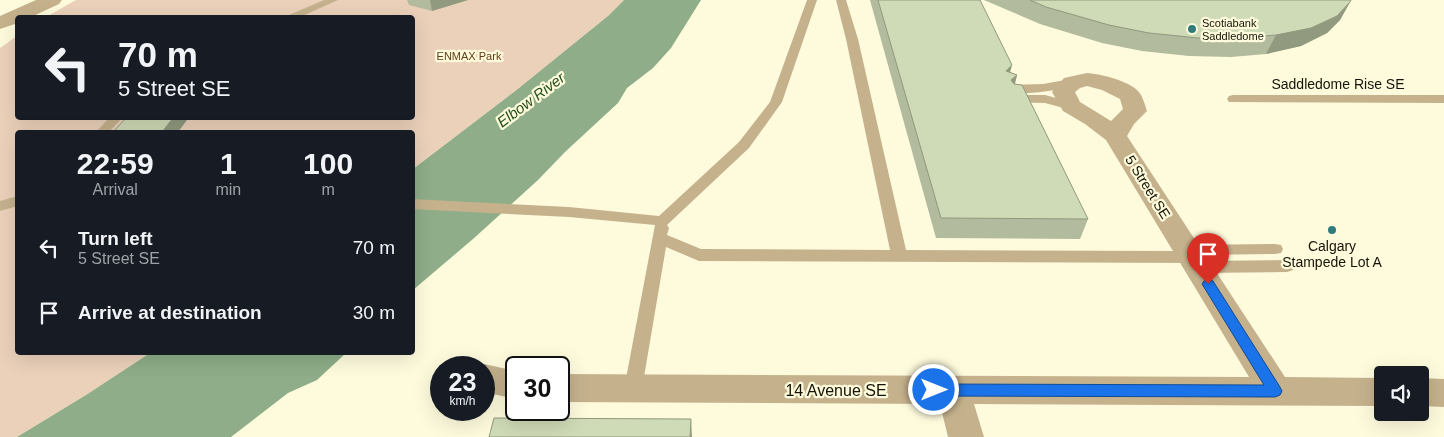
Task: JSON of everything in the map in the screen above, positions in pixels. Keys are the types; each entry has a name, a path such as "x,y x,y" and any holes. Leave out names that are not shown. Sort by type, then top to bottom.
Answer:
{"street":[{"path":"18,15 52,0"},
{"path":"0,23 15,16"},
{"path":"1071,106 1063,92 1072,83 1089,80 1110,84 1130,95 1135,110 1124,120 1115,136"},
{"name":"5 Street SE","path":"1071,106 1093,119 1115,136 1275,391"},
{"name":"14 Avenue SE","path":"570,388 1374,392"},
{"path":"953,390 966,437"},
{"path":"1429,392 1444,392"}],"lane":[{"path":"294,15 333,0"},
{"path":"632,389 662,221 744,145 776,102 812,0"},
{"path":"841,0 852,39 899,256"},
{"path":"1071,106 1045,99 1011,94 1072,83"},
{"name":"Saddledome Rise SE","path":"1233,99 1444,99"},
{"path":"104,130 114,120"},
{"path":"0,206 15,202"},
{"path":"415,204 569,212 662,221"},
{"path":"659,238 699,255 1192,258 1287,266"},
{"path":"1192,258 1275,249"}],"green space":[{"name":"ENMAX Park","path":"76,0 624,0 608,16 519,88 415,167 415,130 15,130 15,355 147,355 17,437 0,437 0,48 15,37 15,120 415,120 415,15 50,15"}],"water":[{"name":"Elbow River","path":"624,0 701,0 671,48 653,68 627,88 618,103 538,180 415,288 415,167 519,88 608,16"},
{"path":"147,355 344,355 317,380 288,393 231,437 17,437"}],"building":[{"path":"878,0 980,0 1012,65 1006,71 1017,75 1011,80 1014,84 1022,85 1088,219 941,218"},
{"path":"1030,0 1351,0 1337,16 1311,28 1276,35 1239,38 1198,38 1149,33 1109,25 1046,7"},
{"path":"124,120 171,120 164,130 115,130"},
{"path":"495,418 505,418 505,421 570,421 570,418 691,419 690,437 489,437"}],"place":[{"name":"Scotiabank Saddledome","path":"1192,29"},
{"name":"Calgary Stampede Lot A","path":"1332,230"}],"route":[{"path":"934,390 1275,391 1208,284"}]}
